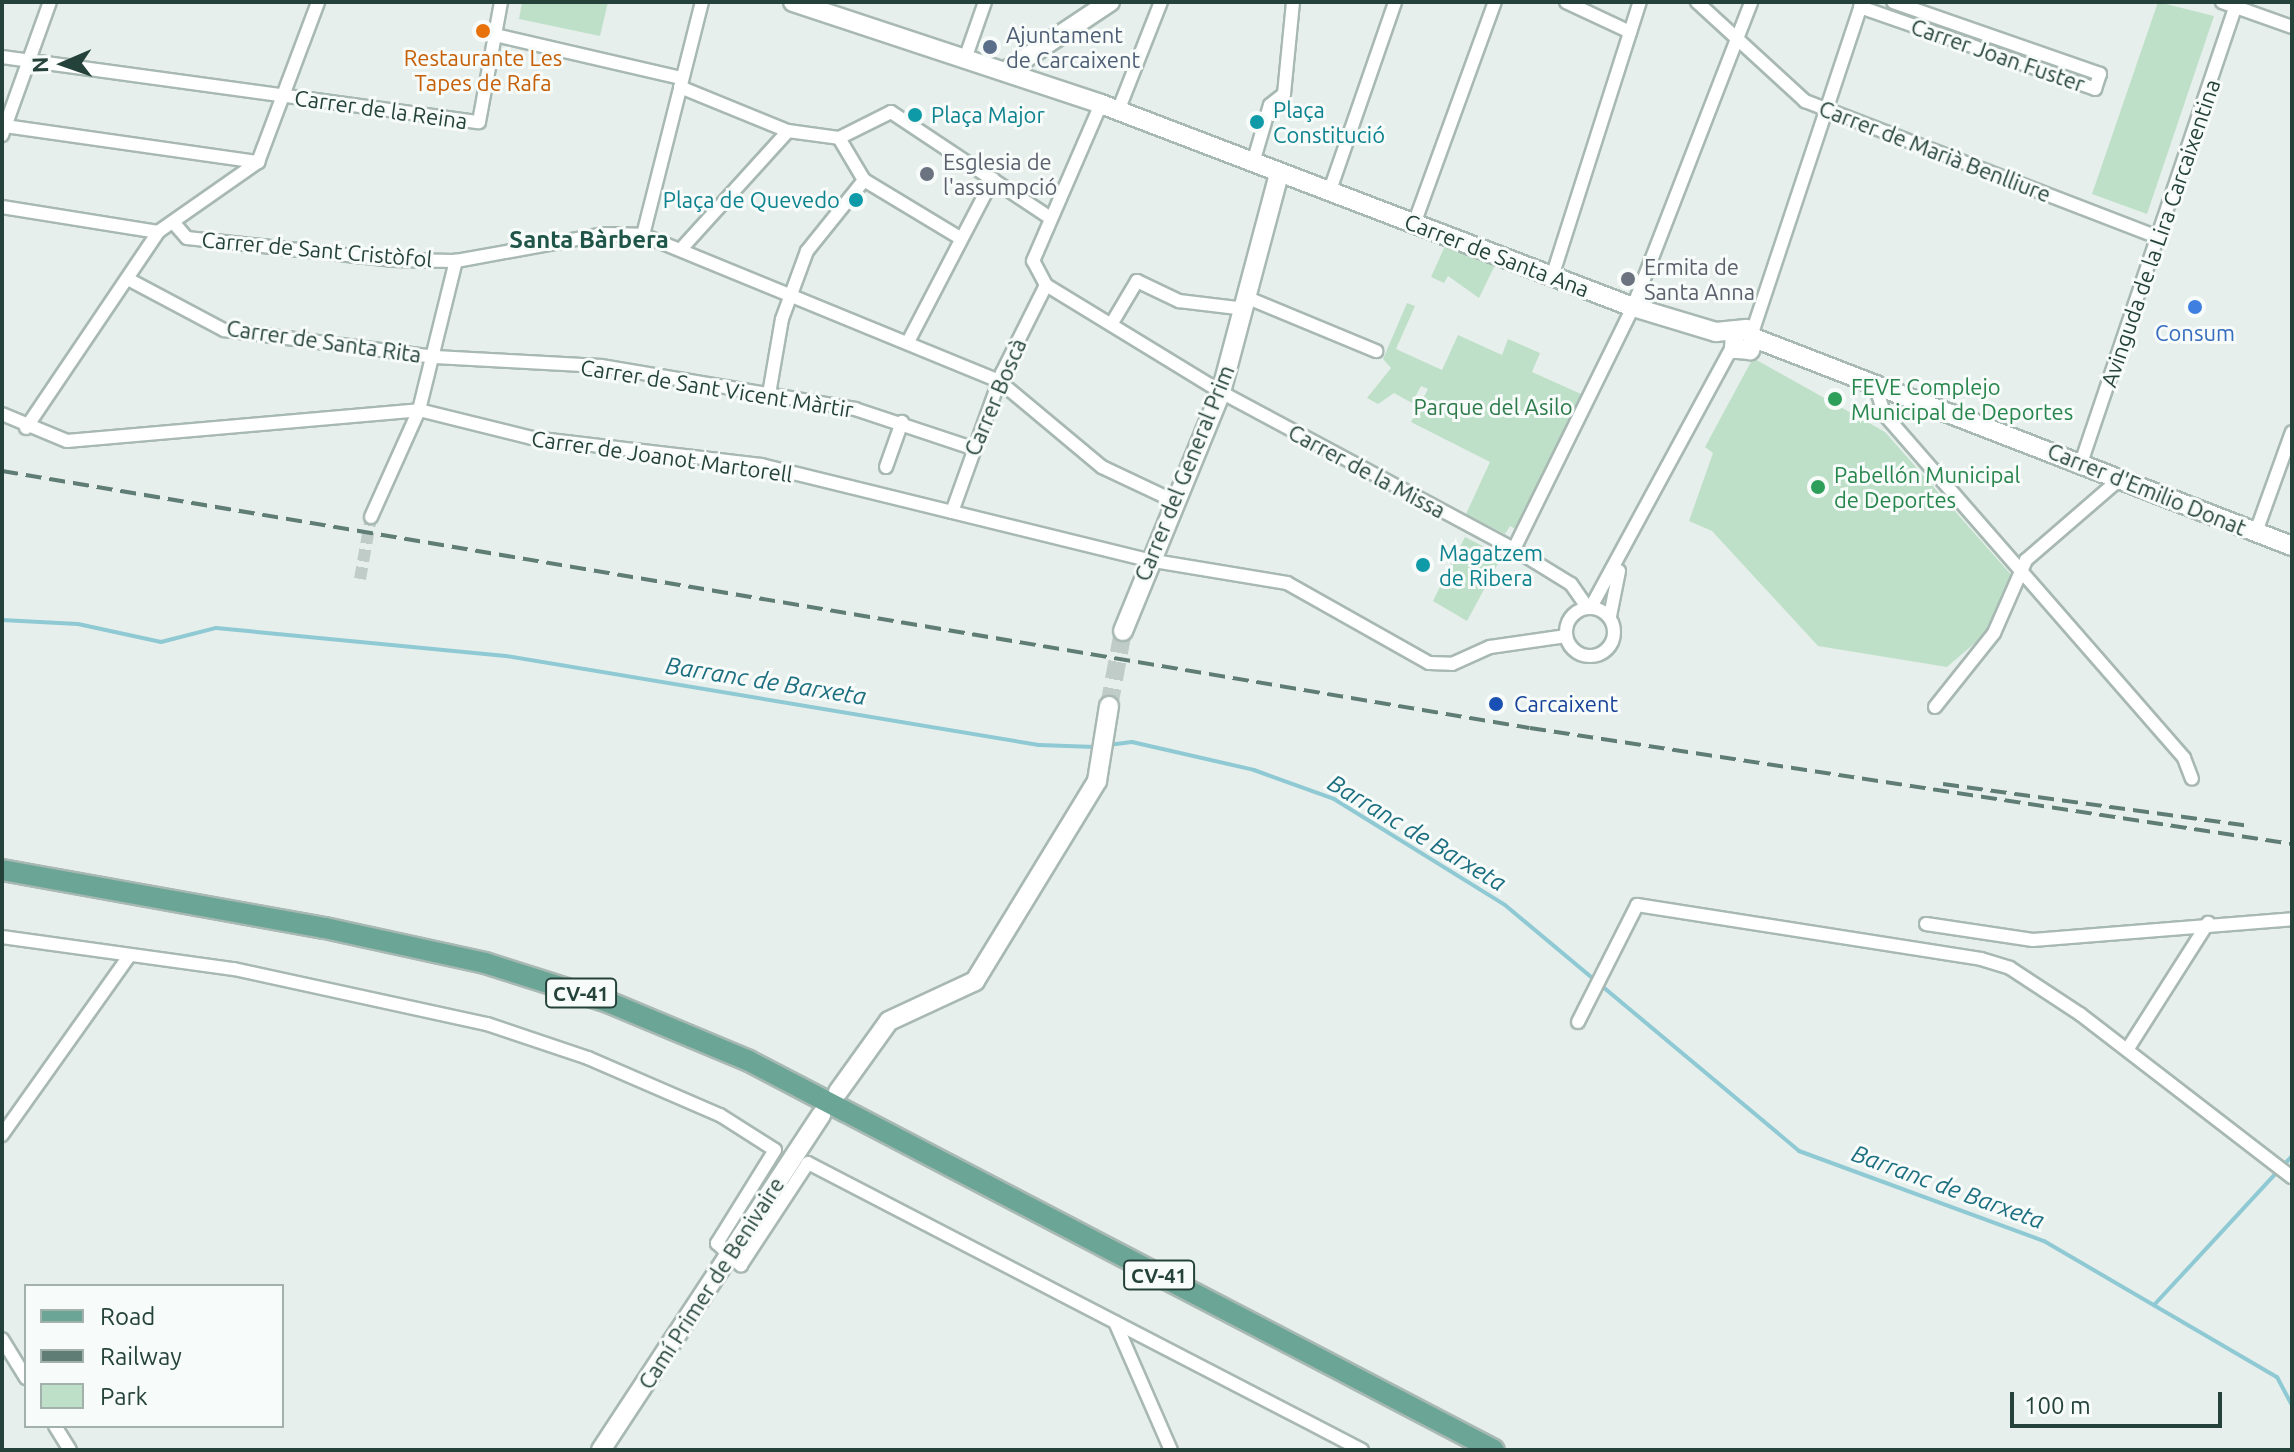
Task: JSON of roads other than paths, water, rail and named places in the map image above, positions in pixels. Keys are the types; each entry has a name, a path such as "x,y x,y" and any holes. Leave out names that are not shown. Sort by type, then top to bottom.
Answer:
{"main road":[{"name":"CV-41","path":"2,870 325,928 485,963 608,1002 749,1061 1494,1450"}],"street":[{"path":"50,2 4,131 258,162"},
{"path":"26,428 158,232 258,162 318,2"},
{"path":"501,2 495,35 681,83 788,131 839,138 891,112 1049,217"},
{"path":"643,235 702,2"},
{"path":"793,2 832,6 928,47 1002,70 1031,59 1110,2"},
{"path":"965,59 985,2"},
{"path":"1046,285 1033,261 1049,217 1110,107 1161,2"},
{"path":"1253,163 1270,105 1284,94 1293,2"},
{"path":"1329,193 1395,2"},
{"path":"1414,224 1495,2"},
{"path":"1566,2 1630,32"},
{"path":"1552,277 1640,2"},
{"name":"Carrer de Marià Benlliure","path":"1697,2 1805,101 2157,237"},
{"path":"1514,549 1633,307 1751,2"},
{"name":"Carrer Joan Fuster","path":"1861,4 2095,89 2100,74 1893,2"},
{"path":"2222,2 2237,4 2292,27"},
{"path":"1627,550 1610,616 1613,640 1603,653 1580,654 1566,636 1569,620 1589,607 1627,550 1740,340 1828,108 1861,4"},
{"name":"Avinguda de la Lira Carcaixentina","path":"2081,463 2237,4"},
{"name":"Carrer de la Reina","path":"2,57 479,122 495,35"},
{"path":"1031,59 1031,71 1045,84"},
{"name":"Carrer de Santa Ana","path":"1002,70 1110,107 1633,307 1740,340"},
{"path":"682,248 788,131"},
{"path":"839,138 864,180 960,238"},
{"name":"Carrer del General Prim","path":"1123,631 1148,560 1221,392 1247,304 1279,174"},
{"path":"908,342 993,179"},
{"path":"769,394 792,293 814,240 864,180"},
{"path":"2,207 158,232"},
{"name":"Carrer de Sant Cristòfol","path":"173,222 187,238 456,261 643,235 792,293 999,381 1102,467 1174,501"},
{"path":"371,517 419,410 435,357 456,261"},
{"name":"Carrer de Santa Rita","path":"128,279 224,330 435,357"},
{"path":"1112,323 1137,281 1179,301 1247,304 1376,351"},
{"name":"Carrer de la Missa","path":"1046,285 1221,392 1514,549 1571,584 1589,607"},
{"name":"Carrer Boscà","path":"952,512 972,448 999,381 1046,285"},
{"name":"Carrer d'Emilio Donat","path":"1740,340 1777,349 1874,382 2292,546"},
{"name":"Carrer de Sant Vicent Màrtir","path":"435,357 601,366 769,394 902,422 972,448"},
{"path":"1874,382 1885,415 2184,758 2192,779"},
{"name":"Carrer de Joanot Martorell","path":"2,414 26,428 67,441 419,410 532,438 761,465 1148,560 1287,583 1419,657 1452,664 1490,647 1566,636"},
{"path":"886,467 902,422"},
{"path":"2256,532 2292,432"},
{"path":"1935,707 1994,633 2026,560 2121,478"},
{"path":"1589,607 1610,616"},
{"path":"838,1092 889,1021 975,981 1097,781 1109,706"},
{"path":"1578,1022 1617,950 1637,905 1981,959 2010,968 2127,1050 2289,1175"},
{"path":"1926,924 2033,940 2208,923 2292,919"},
{"path":"2127,1050 2208,923"},
{"path":"2,937 234,969 487,1024 720,1115 775,1150 717,1243 741,1265 808,1163 1362,1450"},
{"path":"2,1135 129,956"},
{"name":"Camí Primer de Benivaire","path":"601,1450 821,1115"},
{"path":"1115,1322 1171,1450"},
{"path":"2,1339 24,1375"},
{"path":"56,1428 70,1450"}],"waterway":[{"name":"Barranc de Barxeta","path":"2,620 78,624 161,642 216,628 506,656 1039,745 1095,747"},
{"name":"Barranc de Barxeta","path":"1108,745 1132,742 1254,770 1334,799 1505,905 1799,1151 2044,1241 2277,1377 2292,1405"},
{"path":"2154,1305 2292,1156"}],"tunnel":[{"path":"360,579 371,517"},
{"path":"1109,706 1123,631"}],"railway":[{"path":"2,471 1530,728 2292,844"},
{"path":"1943,784 2248,826"}],"place":[{"name":"Restaurante Les Tapes de Rafa","path":"483,31"},
{"name":"Ajuntament de Carcaixent","path":"990,47"},
{"name":"Plaça Major","path":"915,115"},
{"name":"Plaça Constitució","path":"1257,122"},
{"name":"Esglesia de l'assumpció","path":"927,174"},
{"name":"Plaça de Quevedo","path":"856,200"},
{"name":"Ermita de Santa Anna","path":"1628,279"},
{"name":"Consum","path":"2195,307"},
{"name":"FEVE Complejo Municipal de Deportes","path":"1835,399"},
{"name":"Pabellón Municipal de Deportes","path":"1818,487"},
{"name":"Magatzem de Ribera","path":"1423,565"},
{"name":"Carcaixent","path":"1496,704"}],"district":[{"name":"Santa Bàrbera","path":"589,240"}],"park label":[{"name":"Parque del Asilo","path":"1493,407"}]}
